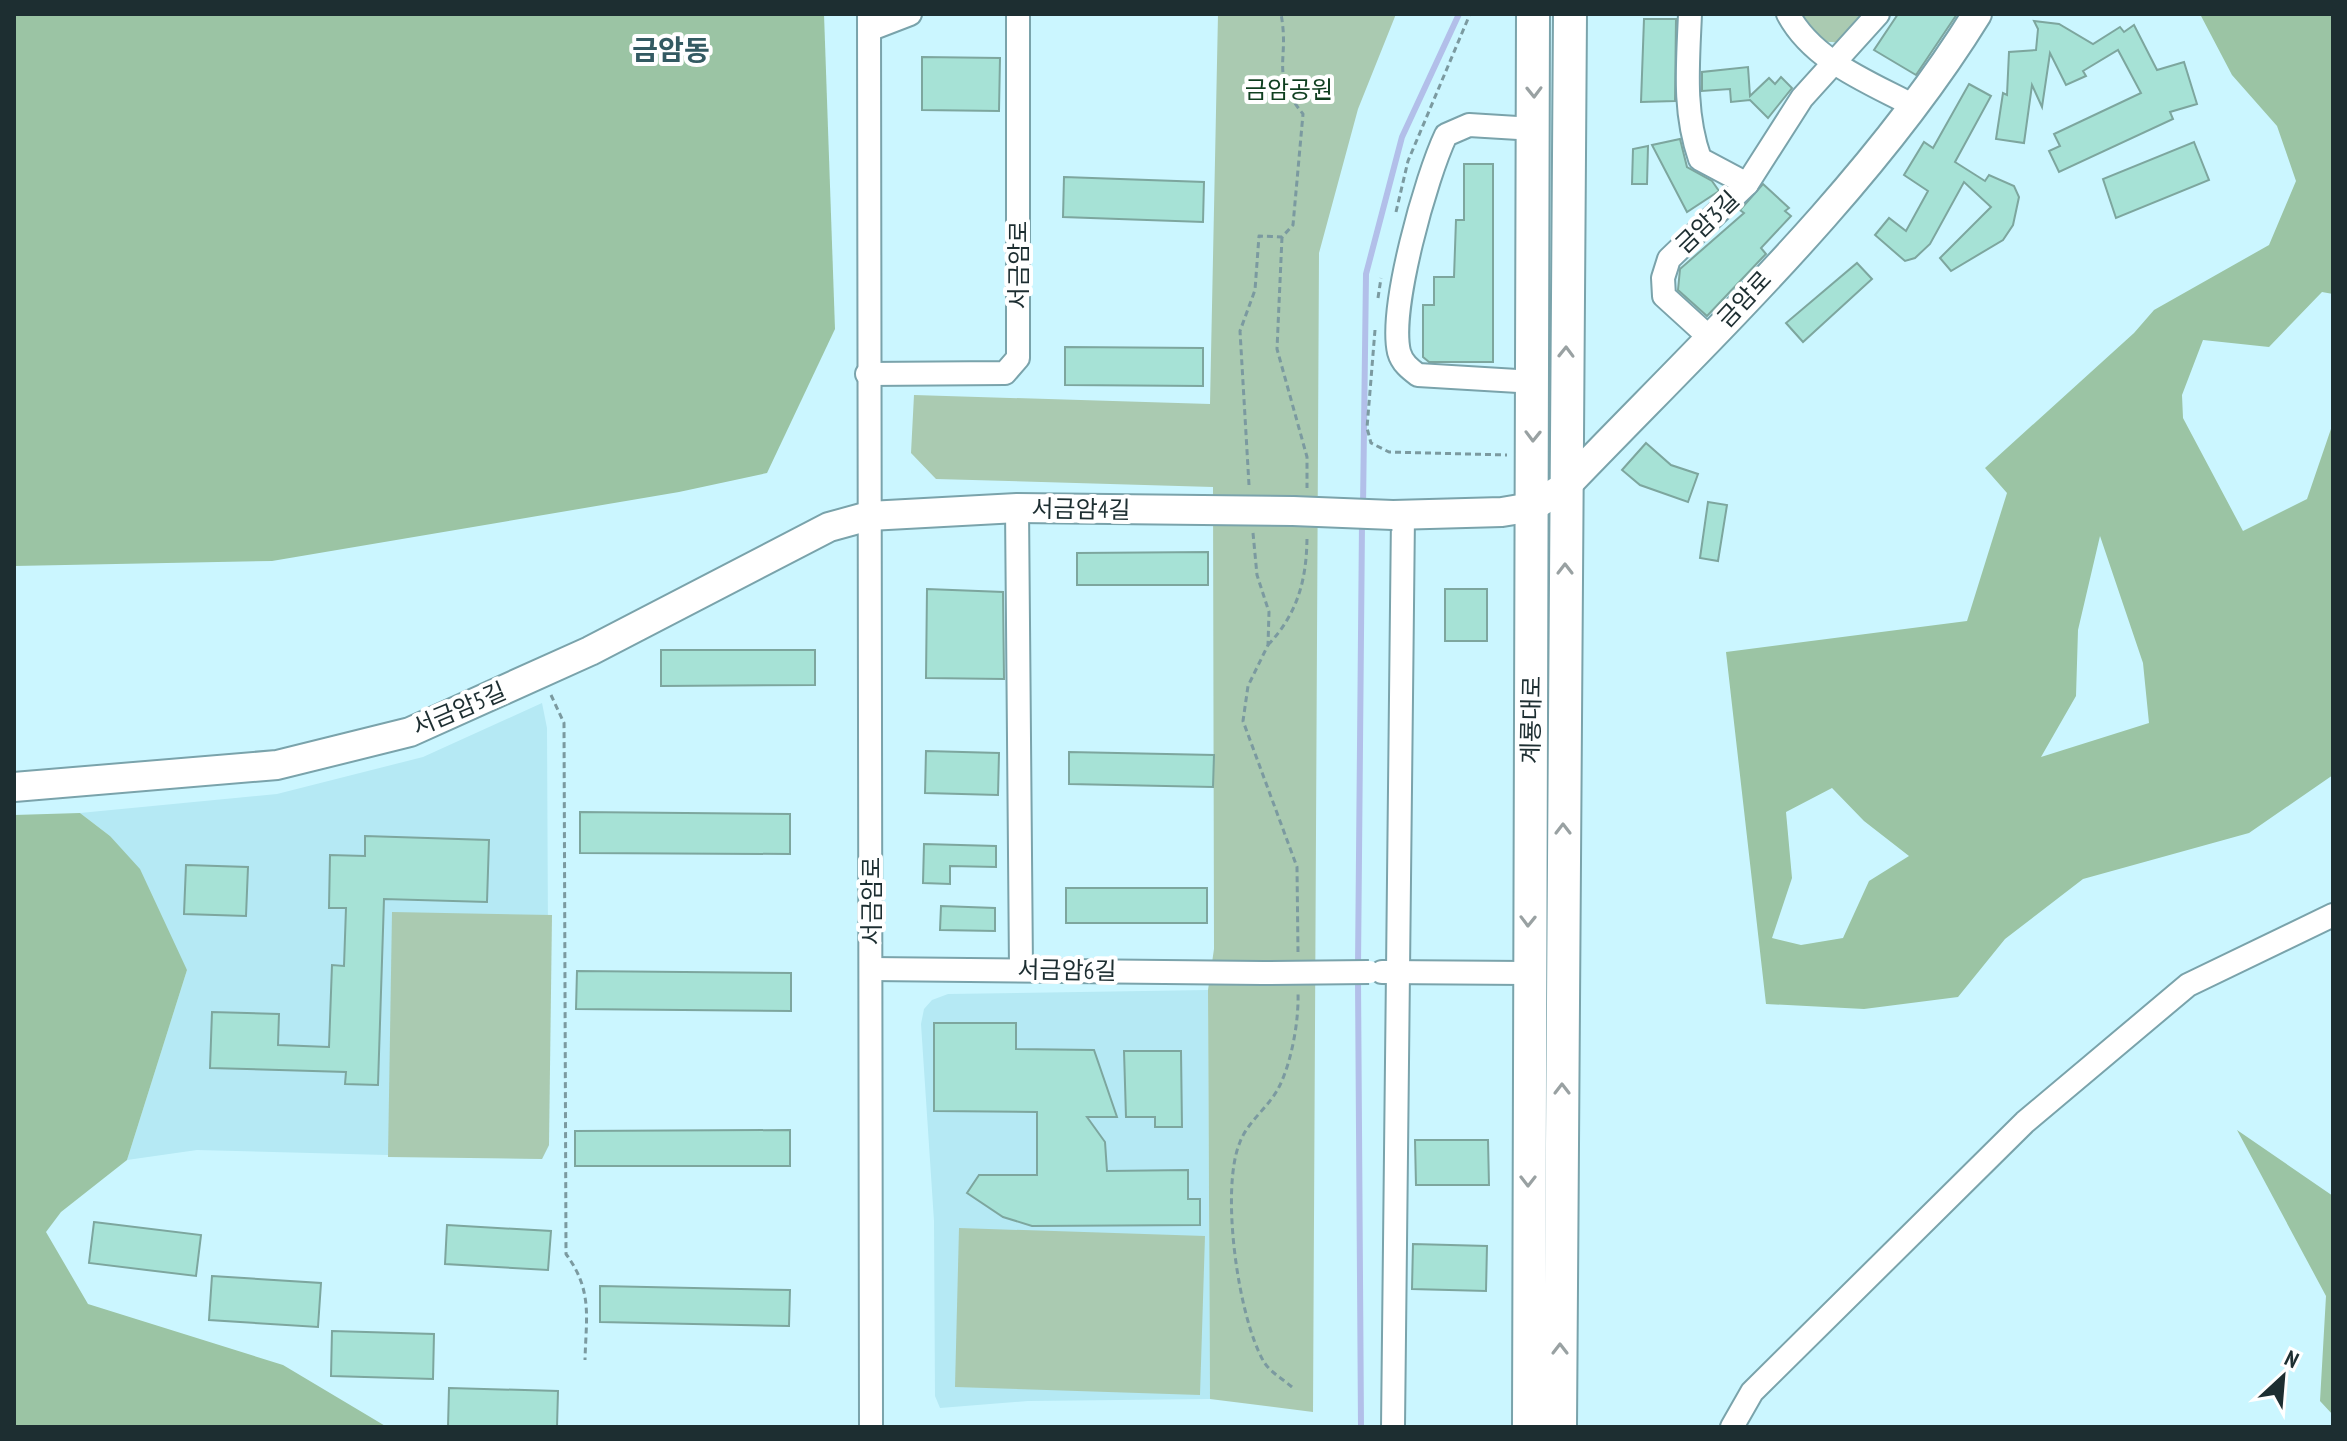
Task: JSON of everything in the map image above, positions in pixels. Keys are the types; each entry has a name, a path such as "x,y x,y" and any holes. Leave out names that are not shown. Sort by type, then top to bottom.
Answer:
{"main road":[{"name":"계룡대로","path":"1529,1427 1533,14"},
{"name":"계룡대로","path":"1560,1427 1570,14"}],"street":[{"name":"서금암로","path":"871,1427 867,374 870,21 910,14"},
{"name":"서금암로","path":"867,374 1005,373 1018,358 1018,14"},
{"name":"금암3길","path":"1690,14 1686,104 1693,139 1700,159 1747,184"},
{"path":"1788,14 1799,35 1834,63 1914,106"},
{"name":"금암3길","path":"1709,337 1664,296 1663,278 1669,259 1747,184 1802,98 1878,14"},
{"name":"금암로","path":"1566,486 1839,197 1914,106 1977,14"},
{"path":"1533,382 1418,375 1406,367 1399,351 1400,307 1414,230 1435,158 1446,135 1469,125 1534,129"},
{"path":"1393,1427 1398,515 1502,512 1532,507 1566,486"},
{"path":"1017,508 1021,969"},
{"name":"서금암4길","path":"869,516 1017,508 1398,515"},
{"name":"서금암5길","path":"14,787 277,765 410,732 542,673 829,527 869,516"},
{"path":"1732,1427 1752,1392 2025,1122 2188,985 2333,915"},
{"name":"서금암6길","path":"871,969 1396,972"},
{"path":"1396,972 1528,973"}],"path":[{"path":"1281,14 1285,52 1281,75 1285,92 1303,114 1293,225 1282,237 1277,349 1307,457 1302,515 1307,562 1299,600 1285,627 1268,645 1248,686 1243,721 1297,867 1298,961"},
{"path":"1268,645 1269,612 1257,575 1243,425 1240,331 1255,290 1259,236 1282,237"},
{"path":"542,673 564,723 566,1254 581,1274 587,1292 585,1360"},
{"path":"1292,1387 1265,1364 1237,1282 1233,1235 1234,1161 1240,1140 1279,1087 1299,1008 1298,993"}],"shaded area":[{"path":"542,703 547,728 549,1145 542,1159 197,1150 127,1160 187,970 110,836 80,813 277,794 423,757"},
{"path":"1208,990 1210,1399 1028,1401 940,1408 935,1396 934,1221 921,1024 924,1009 932,1000 948,994"}],"green space":[{"path":"14,14 824,14 835,329 767,473 679,492 272,561 14,566"},
{"name":"금암공원","path":"1218,14 1396,14 1358,109 1319,253 1313,1412 1210,1399 1208,990 1214,949 1213,487 936,479 911,453 914,395 1210,404"},
{"path":"1797,14 1865,14 1846,43 1816,41"},
{"path":"2200,14 2333,14 2333,294 2322,292 2269,347 2203,340 2182,395 2183,418 2243,531 2307,499 2333,423 2333,775 2249,833 2083,879 2005,939 1958,997 1864,1009 1766,1004 1726,652 1967,621 2007,493 1985,468 2134,333 2154,310 2269,245 2296,181 2277,126 2232,75","holes":["2100,536 2143,663 2149,723 2041,757 2076,696 2078,630","1832,788 1864,821 1909,856 1869,881 1843,938 1801,945 1772,938 1792,878 1786,812"]},
{"path":"80,813 110,836 140,869 187,970 127,1160 61,1212 46,1232 88,1304 283,1365 387,1427 14,1427 14,815"},
{"path":"392,912 552,915 549,1145 542,1159 388,1157"},
{"path":"2237,1130 2333,1196 2333,1415 2320,1401 2326,1296"},
{"path":"959,1228 1205,1236 1200,1395 955,1387"}],"building":[{"path":"1898,14 1957,14 1916,75 1874,50"},
{"path":"1644,19 1676,19 1675,101 1641,102"},
{"path":"2034,21 2059,24 2093,44 2120,27 2124,32 2134,25 2157,70 2184,62 2197,104 2170,112 2173,119 2059,172 2049,151 2060,146 2054,134 2141,93 2118,50 2083,71 2086,76 2066,85 2050,53 2042,107 2032,85 2024,143 1996,139 2003,93 2007,95 2009,52 2036,50 2038,29"},
{"path":"922,57 1000,58 999,111 922,110"},
{"path":"1748,67 1750,96 1769,78 1775,84 1781,77 1792,88 1768,118 1750,100 1731,102 1730,89 1702,91 1702,72"},
{"path":"1969,84 1991,96 1955,162 1985,181 1989,175 2014,186 2019,197 2013,225 2003,240 1951,271 1940,258 1991,207 1964,182 1930,244 1915,258 1905,261 1875,235 1889,218 1906,231 1928,191 1904,175 1924,142 1933,148"},
{"path":"1680,139 1687,167 1712,181 1719,191 1687,212 1652,145"},
{"path":"2194,142 2209,180 2116,218 2103,179"},
{"path":"1648,146 1647,184 1632,184 1633,149"},
{"path":"1464,164 1493,164 1493,362 1429,362 1423,357 1423,305 1434,305 1434,277 1454,277 1456,220 1464,220"},
{"path":"1064,177 1204,182 1203,222 1063,217"},
{"path":"1763,184 1789,208 1785,211 1791,216 1761,248 1766,254 1707,316 1678,290 1680,269 1744,213 1740,210"},
{"path":"1857,263 1872,279 1803,342 1786,323"},
{"path":"1065,347 1203,348 1203,386 1065,385"},
{"path":"1646,443 1671,465 1698,474 1688,502 1640,485 1622,470"},
{"path":"1708,502 1727,505 1718,561 1700,558"},
{"path":"1208,552 1208,585 1077,585 1077,553"},
{"path":"927,589 1003,592 1004,679 926,678"},
{"path":"1445,589 1487,589 1487,641 1445,641"},
{"path":"661,650 815,650 815,685 661,686"},
{"path":"926,751 999,753 998,795 925,793"},
{"path":"1069,752 1214,755 1213,787 1069,784"},
{"path":"580,812 790,814 790,854 580,853"},
{"path":"365,836 489,840 487,902 384,899 378,1085 345,1084 346,1072 210,1068 212,1012 279,1014 278,1045 329,1047 332,965 344,966 346,908 329,908 330,855 365,856"},
{"path":"924,844 996,846 996,867 950,866 950,884 923,883"},
{"path":"186,865 248,867 246,916 184,914"},
{"path":"1066,888 1207,888 1207,923 1066,923"},
{"path":"941,906 995,908 995,931 940,930"},
{"path":"577,971 791,973 791,1011 576,1009"},
{"path":"934,1023 1016,1023 1016,1049 1094,1050 1117,1117 1087,1117 1105,1142 1107,1171 1188,1170 1188,1199 1200,1199 1200,1225 1032,1226 1003,1217 967,1193 979,1175 1037,1175 1037,1112 934,1111"},
{"path":"1124,1051 1181,1051 1182,1127 1155,1127 1155,1117 1126,1117"},
{"path":"790,1130 790,1166 575,1166 575,1131"},
{"path":"1415,1140 1488,1140 1489,1185 1416,1185"},
{"path":"94,1222 201,1235 196,1276 89,1263"},
{"path":"447,1225 551,1231 548,1270 445,1264"},
{"path":"1413,1244 1487,1246 1486,1291 1412,1289"},
{"path":"212,1276 321,1283 318,1327 209,1320"},
{"path":"600,1286 790,1290 789,1326 600,1322"},
{"path":"332,1331 434,1334 433,1379 331,1376"},
{"path":"449,1388 558,1391 557,1427 448,1427"}],"waterway":[{"path":"1363,507 1366,274 1402,137 1459,14"},
{"path":"1358,967 1362,523"},
{"path":"1358,979 1361,1427"}],"district":[{"name":"금암동","path":"671,49"}]}
